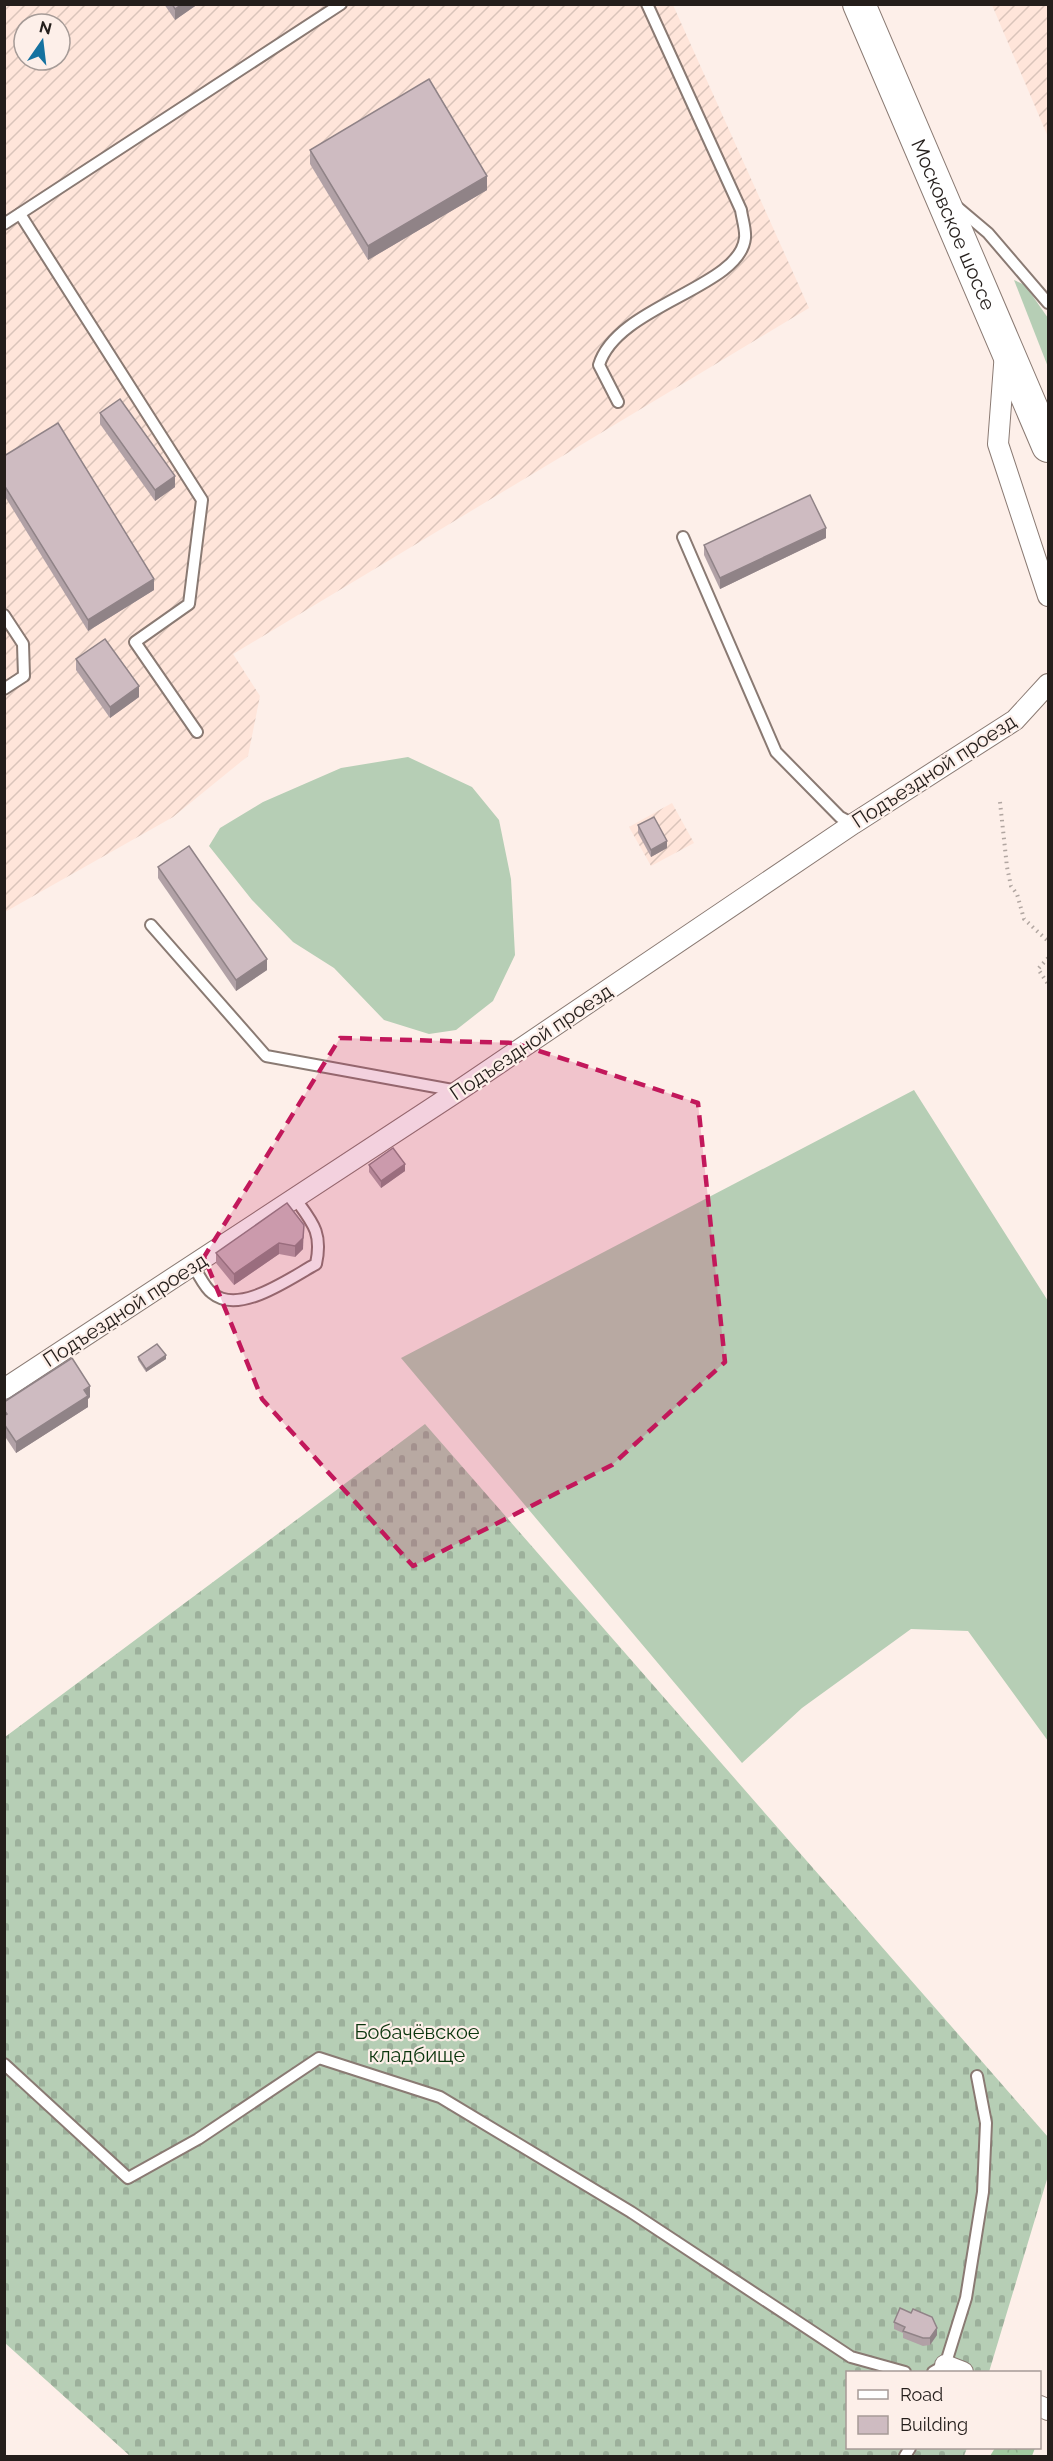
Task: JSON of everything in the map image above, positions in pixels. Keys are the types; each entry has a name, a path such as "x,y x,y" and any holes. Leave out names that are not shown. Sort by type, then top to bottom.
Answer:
{"main road":[{"name":"Московское шоссе","path":"859,4 1048,446"}],"street":[{"path":"1005,346 998,444 1048,596"},
{"name":"Подъездной проезд","path":"4,1389 458,1091 853,824 1015,720 1048,684"}],"lane":[{"path":"4,224 341,4"},
{"path":"618,402 599,365 603,351 620,332 735,262 745,238 741,210 647,4"},
{"path":"942,195 988,233 1048,303"},
{"path":"20,214 202,500 189,604 135,642 197,732"},
{"path":"683,537 776,752 840,817 853,824"},
{"path":"4,615 23,644 24,676 4,689"},
{"path":"150,925 266,1056 458,1091"},
{"path":"193,1266 212,1293 230,1301 251,1299 316,1264 317,1229 294,1197"},
{"path":"4,2064 128,2178 198,2139 319,2058 440,2097 631,2212 851,2357 898,2371"},
{"path":"946,2371 966,2298 983,2192 987,2123 977,2076"}],"path":[{"path":"1000,802 1006,867 1011,886 1017,894 1024,919 1047,939"},
{"path":"1048,958 1038,969 1048,984"}],"highlighted area":[{"path":"340,1038 515,1043 698,1103 725,1362 612,1465 413,1566 262,1399 204,1257"}],"shaded area":[{"path":"5,5 673,5 809,308 233,654 260,696 248,756 173,817 5,912"},
{"path":"992,5 1048,5 1048,137"},
{"path":"672,803 694,843 651,866 629,827"}],"green space":[{"path":"1014,280 1025,285 1048,318 1048,367"},
{"path":"408,757 472,787 499,820 511,879 515,955 493,1001 456,1030 429,1034 384,1020 334,968 293,942 252,900 209,846 220,828 263,802 341,768"},
{"path":"914,1090 1048,1301 1048,1741 968,1631 911,1629 802,1708 742,1763 401,1358"},
{"name":"Бобачёвское кладбище","path":"425,1424 1048,2137 1048,2176 989,2371 846,2371 846,2449 967,2449 964,2456 130,2456 5,2343 5,1737"},
{"path":"994,2449 1035,2449 1032,2456 990,2456"}],"building":[{"path":"172,4 182,4 175,9"},
{"path":"429,79 487,176 368,246 310,150"},
{"path":"120,399 175,476 155,490 100,413"},
{"path":"58,423 154,579 88,620 4,485 4,456"},
{"path":"810,495 826,528 720,578 704,545"},
{"path":"105,639 139,686 110,707 76,659"},
{"path":"654,817 667,841 651,850 638,825"},
{"path":"189,846 267,959 236,980 158,867"},
{"path":"393,1148 405,1164 381,1181 369,1165"},
{"path":"287,1203 304,1225 303,1238 295,1246 279,1243 234,1274 216,1253"},
{"path":"157,1344 166,1355 146,1369 138,1357"},
{"path":"72,1358 90,1386 84,1390 88,1396 16,1442 4,1424 4,1416 7,1414 4,1410 4,1402"},
{"path":"900,2308 911,2313 913,2309 932,2317 937,2328 930,2338 903,2331 905,2327 894,2322"}]}
